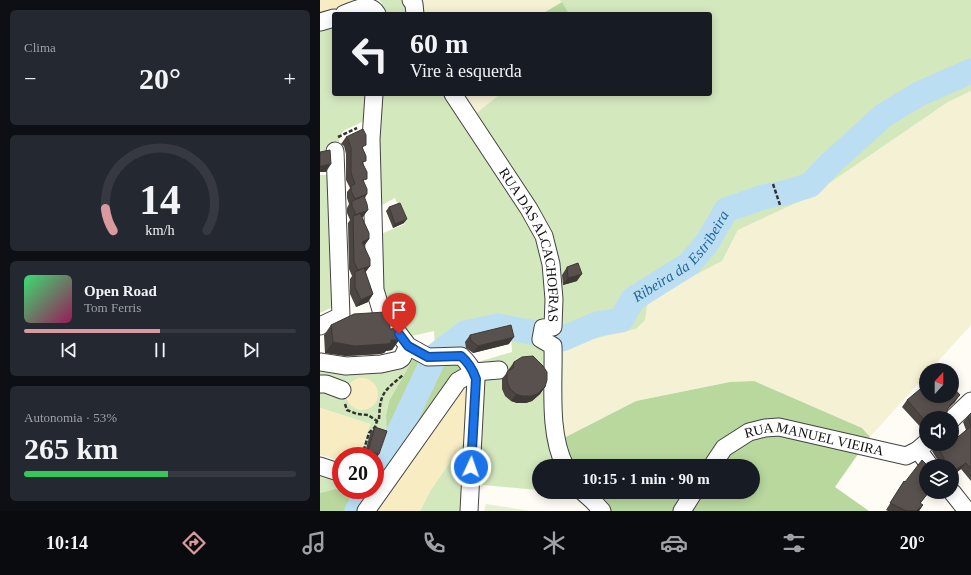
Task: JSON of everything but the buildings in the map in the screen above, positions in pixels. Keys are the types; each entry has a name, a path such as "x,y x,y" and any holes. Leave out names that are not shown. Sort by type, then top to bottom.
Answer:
{"street":[{"path":"411,0 414,4 415,12"},
{"path":"350,12 366,6 372,8 376,12"},
{"path":"320,22 332,19"},
{"path":"374,96 371,139 376,290 381,310 419,352"},
{"name":"RUA DAS ALCACHOFRAS","path":"454,96 529,209 544,236 552,264 554,299 553,327 542,334 554,346 554,429 562,459"},
{"path":"320,326 341,316 334,145"},
{"path":"320,362 346,366 381,364 399,360 419,352 448,356 461,356 474,372 476,379 469,511"},
{"path":"384,479 458,381 474,372 498,370"},
{"path":"320,384 326,384 342,390"},
{"path":"959,412 971,401"},
{"name":"RUA MANUEL VIEIRA","path":"717,459 724,448 749,432 765,428 778,427 906,456 919,449"},
{"path":"320,466 332,470"},
{"path":"366,511 372,499"},
{"path":"592,499 602,511"},
{"path":"682,511 690,499"},
{"path":"958,499 967,511"}],"path":[{"path":"334,145 372,121"},
{"path":"773,184 780,205"},
{"path":"365,447 369,433 376,427 377,421 379,420 380,404 385,390 412,366 419,352"},
{"path":"342,390 347,410 357,414 368,415 377,421"}],"shaded area":[{"path":"418,0 560,0 568,12 421,12"},
{"path":"971,91 971,325 936,363 919,363 919,383 870,437 862,428 754,381 730,382 636,401 562,439 563,346 636,329 645,320 648,300 722,261 738,230 809,197 948,102"},
{"path":"460,96 498,96 474,115"}],"green space":[{"path":"379,0 405,0 408,12 382,12 382,3"},
{"path":"560,0 971,0 971,91 948,102 809,197 738,230 722,261 648,300 645,320 636,329 563,346 562,439 549,443 555,459 532,459 532,489 473,484 480,379 478,362 512,352 511,333 547,347 550,351 550,325 558,323 558,297 553,259 546,233 542,221 474,115 498,96 712,96 712,12 568,12"},
{"path":"562,2 568,12 545,12"},
{"path":"332,24 332,96 367,96 366,120 343,131 337,146 320,155 320,28"},
{"path":"377,96 450,96 530,216 543,241 550,276 550,325 539,325 502,318 469,323 435,349 434,331 407,337 386,312 380,302 377,274 376,236 405,224 395,198 376,208 374,124"},
{"path":"320,175 329,175 333,307 320,313"},
{"path":"414,357 389,401 386,415 387,437 381,447 363,447 370,424 320,408 320,389 346,396 348,401 361,409 371,407 374,404 362,378 357,379 348,385 320,380 320,370 334,373 384,368"},
{"path":"414,357 459,360 466,383 393,483 378,511 320,511 320,493 332,490 332,499 384,499 384,452 387,446 386,415 389,401"},
{"path":"754,381 862,428 870,437 835,487 869,511 590,511 576,499 760,499 760,459 554,459 548,443 562,439 636,401 730,382"},
{"path":"466,439 463,511 420,511 430,491"},
{"path":"320,474 332,477 332,490 320,493"},
{"path":"486,504 530,511 484,511"}],"sand":[{"path":"320,0 359,0 332,12 320,18"},
{"path":"362,378 368,379 375,385 378,394 377,400 371,407 362,410 356,409 349,403 346,394 347,388 353,381"},
{"path":"466,383 466,439 430,491 420,511 378,511 393,483"},
{"path":"320,408 370,424 363,447 332,447 332,458 320,455"}],"waterway":[{"name":"Ribeira da Estribeira","path":"384,462 435,356 465,333 498,326 540,333 562,339 597,324 621,320 633,299 689,264 707,243 726,210 763,197 788,192 810,185 831,163 884,115 919,94 971,71"},
{"name":"Ribeira da Estribeira","path":"357,511 364,499"}],"route":[{"path":"399,334 408,346 428,357 461,356 474,372 476,379 471,467"}]}
